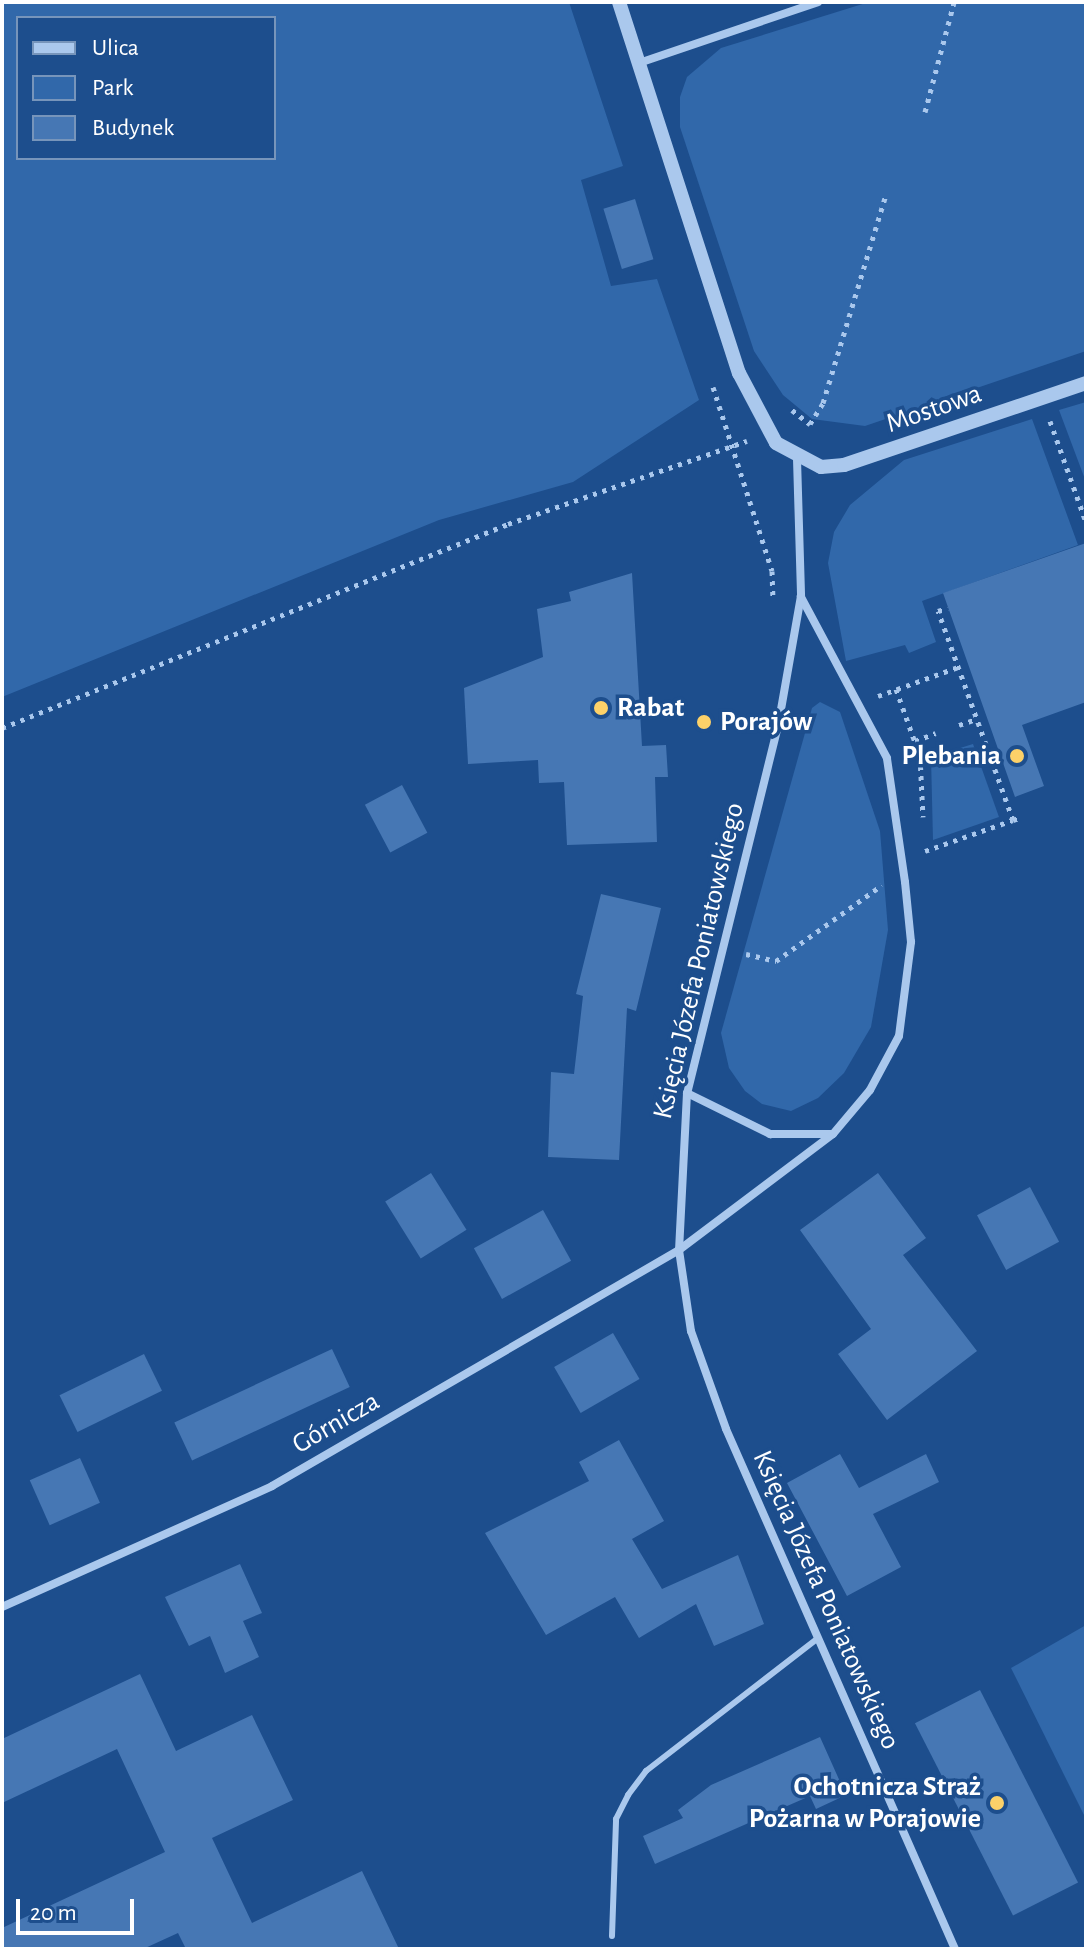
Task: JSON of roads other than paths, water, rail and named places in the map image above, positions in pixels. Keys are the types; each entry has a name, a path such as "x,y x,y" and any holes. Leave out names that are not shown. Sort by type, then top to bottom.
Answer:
{"street":[{"path":"619,2 739,373 769,434 797,459"},
{"path":"639,63 818,2"},
{"name":"Mostowa","path":"797,459 821,467 844,465 1086,383"},
{"name":"Księcia Józefa Poniatowskiego","path":"797,459 801,596 778,726 719,947 687,1093 679,1250 691,1331 710,1387 955,1949"},
{"name":"Górnicza","path":"2,1607 272,1486 679,1250 833,1134 870,1090 899,1036 911,942 905,882 887,758 801,596"},
{"path":"687,1093 770,1134 833,1134"}],"lane":[{"path":"612,1936 616,1819 628,1795 646,1771 818,1638"}],"place":[{"name":"Rabat","path":"601,708"},
{"name":"Porajów","path":"704,722"},
{"name":"Plebania","path":"1017,756"},
{"name":"Ochotnicza Straż Pożarna w Porajowie","path":"997,1803"}]}
